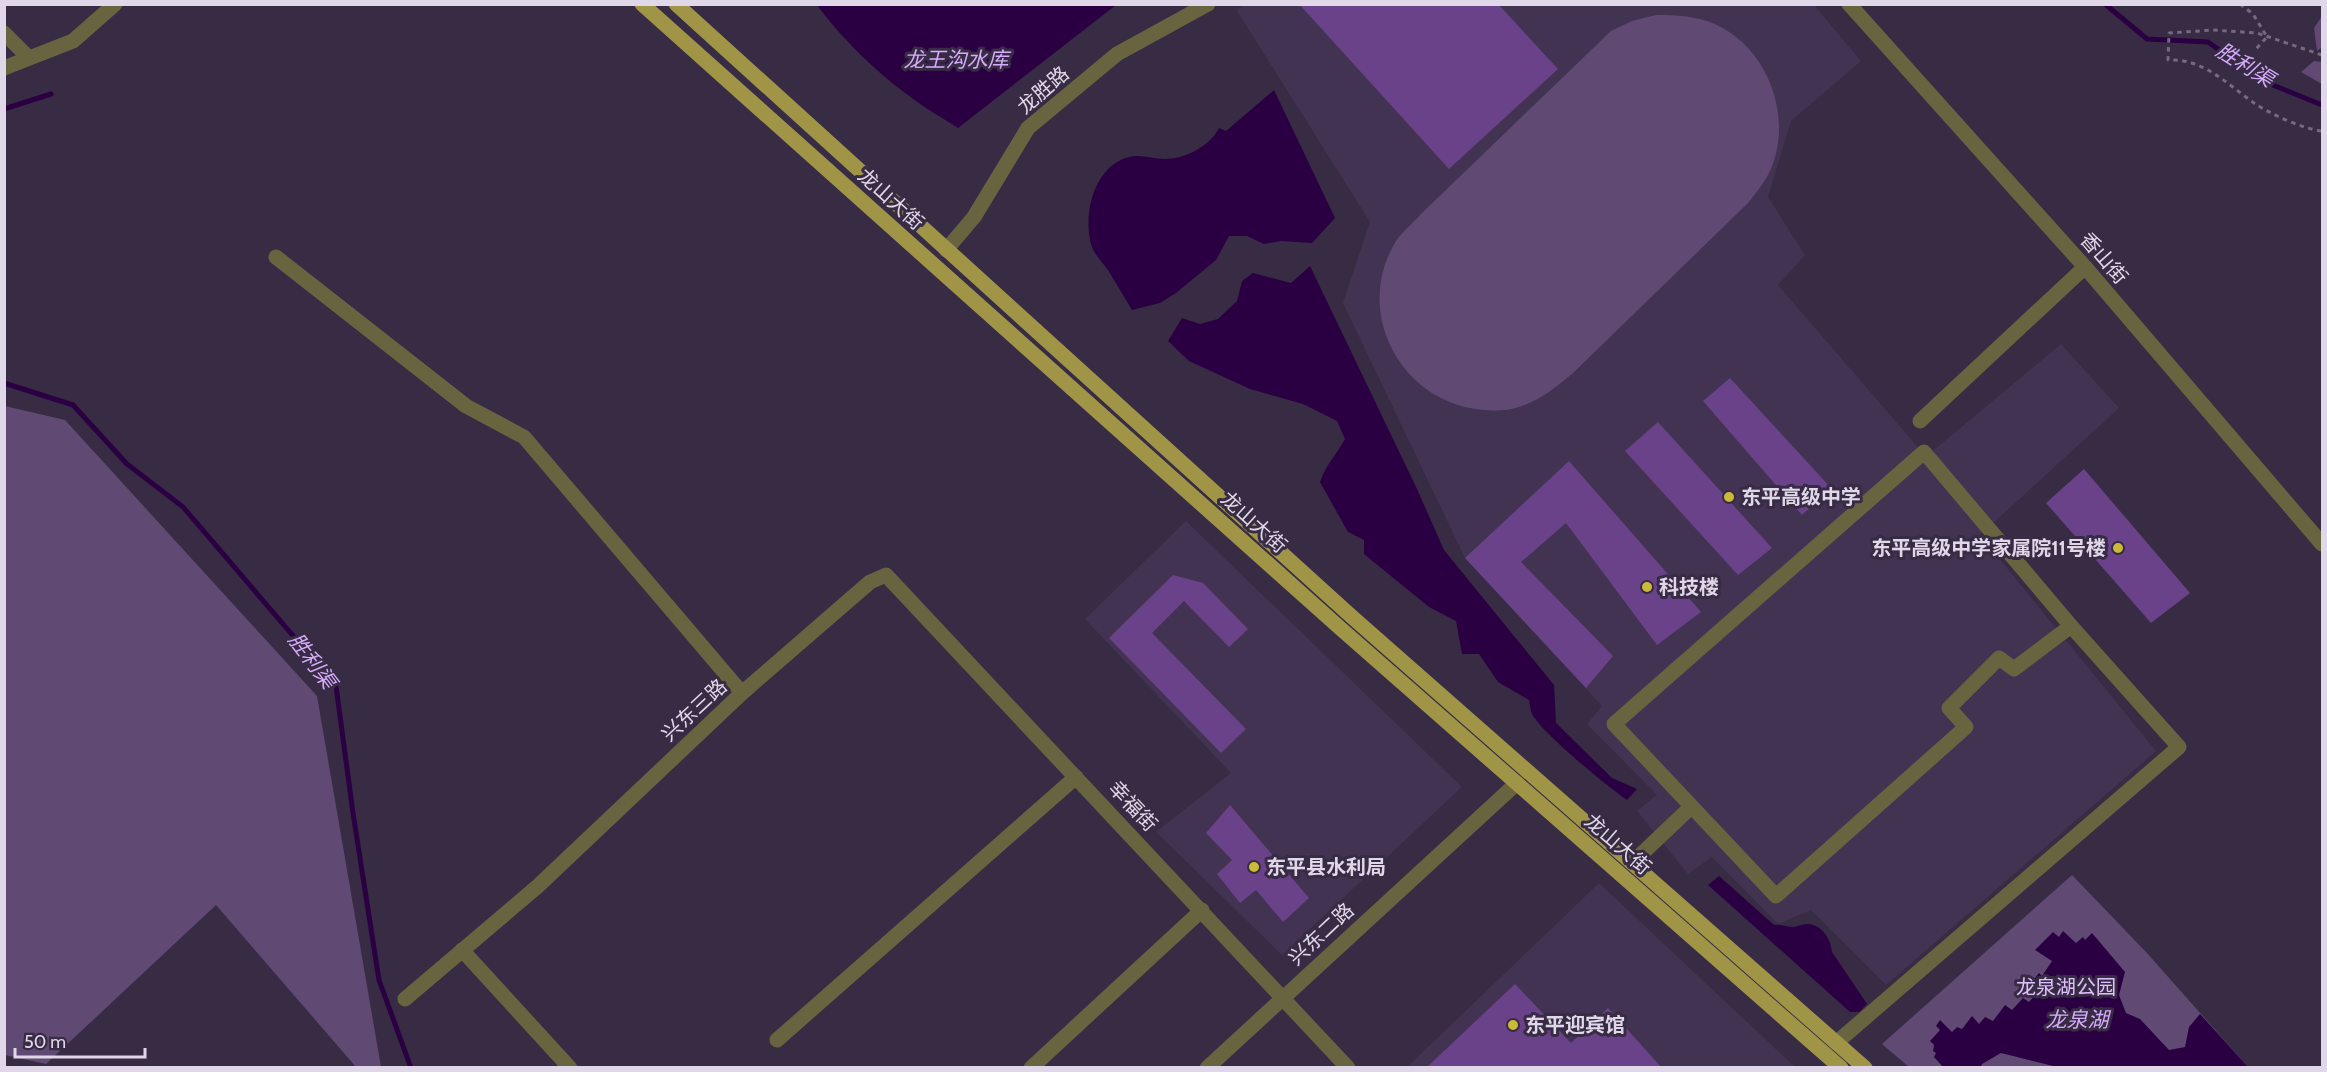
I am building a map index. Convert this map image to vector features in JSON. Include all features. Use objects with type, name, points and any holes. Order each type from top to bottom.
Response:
[{"type":"main road","name":"龙山大街","points":[[642,4],[1517,783],[1841,1068]]},
{"type":"main road","name":"龙山大街","points":[[683,7],[946,250],[1351,616],[1865,1068]]},
{"type":"street","points":[[4,68],[73,41],[115,4]]},
{"type":"street","name":"龙胜路","points":[[946,250],[974,217],[1028,128],[1117,54],[1208,4]]},
{"type":"street","name":"香山街","points":[[1849,4],[2085,267],[2322,544]]},
{"type":"street","points":[[4,33],[29,58]]},
{"type":"street","points":[[276,257],[466,406],[524,437],[742,693]]},
{"type":"street","points":[[1920,421],[2085,267]]},
{"type":"street","points":[[1836,1043],[2179,747],[2072,626],[1924,452],[1614,724],[1776,896],[1966,727],[1949,708],[1999,658],[2014,669],[2072,626]]},
{"type":"street","name":"兴东三路","points":[[405,999],[538,886],[742,693],[870,582],[886,575]]},
{"type":"street","name":"幸福街","points":[[886,575],[1348,1068]]},
{"type":"street","points":[[777,1040],[1076,777]]},
{"type":"street","name":"兴东二路","points":[[1207,1068],[1517,783]]},
{"type":"street","points":[[1632,863],[1691,807]]},
{"type":"street","points":[[1031,1068],[1202,910]]},
{"type":"street","points":[[462,950],[570,1068]]},
{"type":"path","points":[[2240,4],[2253,14],[2267,37]]},
{"type":"path","points":[[2322,56],[2257,33],[2213,30],[2169,33],[2168,60],[2181,59],[2205,67],[2256,104],[2299,125],[2322,131]]},
{"type":"path","points":[[2256,49],[2267,37]]},
{"type":"shaded area","name":"东平高级中学","points":[[1244,4],[1814,5],[1861,61],[1791,121],[1768,197],[1805,255],[1778,285],[1916,445],[1923,459],[2061,344],[2119,408],[1980,535],[2156,751],[1886,985],[1811,910],[1778,924],[1712,857],[1688,874],[1637,811],[1657,795],[1587,724],[1602,706],[1465,558],[1343,303],[1370,222],[1237,11]]},
{"type":"shaded area","points":[[1186,521],[1462,787],[1282,955],[1156,832],[1231,773],[1085,619]]},
{"type":"shaded area","points":[[1599,883],[1795,1067],[1406,1068]]},
{"type":"green space","points":[[1656,15],[1686,16],[1715,24],[1734,35],[1762,66],[1777,106],[1779,127],[1777,149],[1769,174],[1748,203],[1573,373],[1548,393],[1527,404],[1501,410],[1470,408],[1444,399],[1421,385],[1403,366],[1390,344],[1382,319],[1380,293],[1384,267],[1396,241],[1421,214],[1611,31],[1632,21]]},
{"type":"green space","points":[[2322,16],[2322,47],[2317,51],[2314,28]]},
{"type":"green space","points":[[2314,61],[2322,62],[2322,84],[2301,72]]},
{"type":"green space","points":[[5,406],[65,420],[317,696],[381,1067],[356,1067],[216,905],[46,1064],[5,1055]]},
{"type":"green space","name":"龙泉湖公园","points":[[2072,875],[2146,952],[2248,1067],[1909,1067],[1882,1044]]},
{"type":"water","name":"龙王沟水库","points":[[817,5],[1116,5],[958,128],[917,102],[886,78],[849,43]]},
{"type":"water","points":[[1274,90],[1335,218],[1312,243],[1281,241],[1264,244],[1247,236],[1229,236],[1216,260],[1176,293],[1160,303],[1132,310],[1092,247],[1088,222],[1093,194],[1099,182],[1117,162],[1129,157],[1160,159],[1189,154],[1210,140],[1219,128],[1226,131]]},
{"type":"water","points":[[1310,266],[1444,550],[1554,685],[1556,723],[1612,778],[1637,789],[1627,800],[1548,734],[1532,714],[1529,700],[1498,682],[1479,654],[1462,654],[1456,621],[1429,607],[1364,554],[1364,540],[1348,532],[1320,482],[1345,439],[1337,421],[1303,404],[1250,389],[1189,361],[1168,341],[1182,318],[1200,324],[1218,319],[1237,301],[1242,281],[1253,273],[1291,283]]},
{"type":"water","points":[[1719,876],[1774,925],[1794,927],[1808,924],[1822,930],[1828,938],[1832,952],[1867,1004],[1859,1012],[1850,1012],[1708,885]]},
{"type":"water","name":"龙泉湖","points":[[2063,931],[2076,943],[2083,937],[2085,940],[2092,933],[2125,972],[2119,995],[2126,1013],[2140,1019],[2169,1050],[2185,1047],[2189,1027],[2200,1014],[2248,1067],[2057,1067],[2001,1053],[1982,1064],[1981,1067],[1943,1067],[1934,1057],[1936,1053],[1933,1051],[1934,1045],[1930,1041],[1940,1030],[1936,1026],[1940,1020],[1952,1032],[1957,1027],[1962,1029],[1972,1016],[1979,1024],[1985,1017],[1993,1021],[2005,1005],[2012,1010],[2023,998],[2029,1002],[2039,990],[2031,983],[2039,973],[2042,976],[2052,961],[2035,950],[2053,932],[2059,937]]},
{"type":"building","points":[[1299,4],[1498,4],[1558,69],[1449,169]]},
{"type":"building","points":[[1730,378],[1831,488],[1802,515],[1703,401]]},
{"type":"building","points":[[1658,422],[1772,548],[1738,575],[1625,451]]},
{"type":"building","name":"科技楼","points":[[1569,461],[1701,612],[1657,645],[1566,523],[1521,562],[1613,656],[1586,688],[1465,558]]},
{"type":"building","name":"东平高级中学家属院11号楼","points":[[2084,469],[2190,593],[2151,623],[2046,503]]},
{"type":"building","points":[[1173,575],[1203,583],[1248,629],[1229,647],[1184,601],[1152,633],[1246,729],[1221,753],[1109,638]]},
{"type":"building","name":"东平县水利局","points":[[1230,805],[1309,898],[1283,922],[1256,890],[1240,903],[1217,874],[1232,860],[1206,833]]},
{"type":"building","name":"东平迎宾馆","points":[[1515,984],[1571,1043],[1608,1008],[1662,1068],[1426,1068]]},
{"type":"waterway","name":"胜利渠","points":[[2105,4],[2147,39],[2208,42],[2263,81],[2322,105]]},
{"type":"waterway","name":"胜利渠","points":[[4,109],[51,94]]},
{"type":"waterway","name":"胜利渠","points":[[4,383],[73,405],[127,464],[183,507],[336,686],[379,980],[411,1068]]},
{"type":"place","name":"东平高级中学","points":[[1729,497]]},
{"type":"place","name":"东平高级中学家属院11号楼","points":[[2118,548]]},
{"type":"place","name":"科技楼","points":[[1647,587]]},
{"type":"place","name":"东平县水利局","points":[[1254,867]]},
{"type":"place","name":"东平迎宾馆","points":[[1513,1025]]}]
